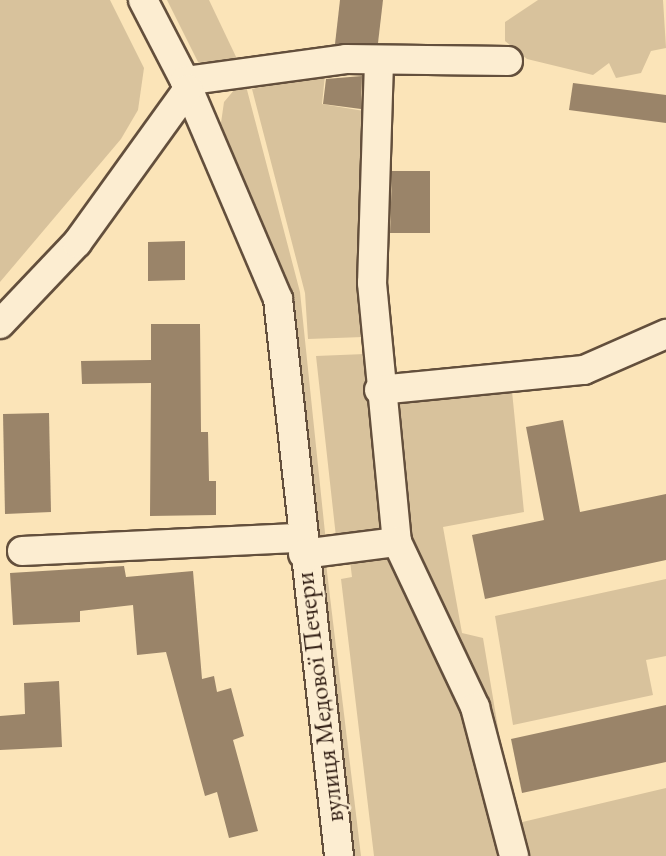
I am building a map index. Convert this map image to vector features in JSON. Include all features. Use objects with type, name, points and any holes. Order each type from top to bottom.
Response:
[{"type":"street","name":"вулиця Медової Печери","points":[[143,0],[186,85],[278,299],[302,546],[339,856]]},
{"type":"street","points":[[0,324],[77,243],[186,85],[346,59],[379,62],[508,61]]},
{"type":"street","points":[[379,62],[372,283],[379,390],[397,542],[475,707],[514,856]]},
{"type":"street","points":[[379,390],[584,370],[666,334]]},
{"type":"street","points":[[302,546],[397,542]]},
{"type":"street","name":"вулиця Медової Печери","points":[[22,551],[302,546]]},
{"type":"shaded area","points":[[0,0],[110,0],[144,68],[138,110],[121,139],[0,282]]},
{"type":"shaded area","points":[[167,0],[209,0],[238,61],[198,62]]},
{"type":"shaded area","points":[[538,0],[663,0],[666,48],[651,51],[641,73],[616,78],[609,63],[593,75],[527,59],[505,41],[505,22]]},
{"type":"shaded area","points":[[325,75],[322,104],[364,111],[363,337],[308,339],[305,293],[252,89]]},
{"type":"shaded area","points":[[246,86],[300,292],[327,552],[311,538],[289,299],[221,123],[224,102],[235,89]]},
{"type":"shaded area","points":[[365,354],[369,395],[511,381],[524,512],[443,527],[462,633],[483,638],[514,824],[666,788],[666,856],[374,856],[341,579],[352,577],[348,545],[337,546],[316,356]]},
{"type":"shaded area","points":[[325,555],[361,856],[343,856],[306,557]]},
{"type":"shaded area","points":[[666,579],[666,656],[646,660],[653,695],[513,725],[495,616]]},
{"type":"building","points":[[340,0],[383,0],[378,43],[335,44]]},
{"type":"building","points":[[362,76],[361,109],[323,104],[326,79]]},
{"type":"building","points":[[573,83],[666,95],[666,123],[569,110]]},
{"type":"building","points":[[392,171],[430,171],[430,233],[390,233]]},
{"type":"building","points":[[185,241],[185,280],[148,281],[148,242]]},
{"type":"building","points":[[151,324],[200,324],[201,432],[208,432],[209,481],[216,481],[216,515],[150,516],[151,383],[82,384],[81,361],[151,360]]},
{"type":"building","points":[[49,413],[51,512],[5,514],[3,414]]},
{"type":"building","points":[[563,420],[580,512],[666,494],[666,560],[485,599],[472,535],[544,520],[526,427]]},
{"type":"building","points":[[124,566],[126,577],[193,571],[202,679],[214,676],[217,692],[231,688],[244,736],[233,740],[258,831],[229,838],[217,792],[205,796],[166,652],[137,655],[133,605],[80,611],[80,622],[13,625],[10,573]]},
{"type":"building","points":[[59,681],[62,747],[0,750],[0,716],[25,714],[24,683]]},
{"type":"building","points":[[666,705],[666,762],[522,793],[511,739]]}]
